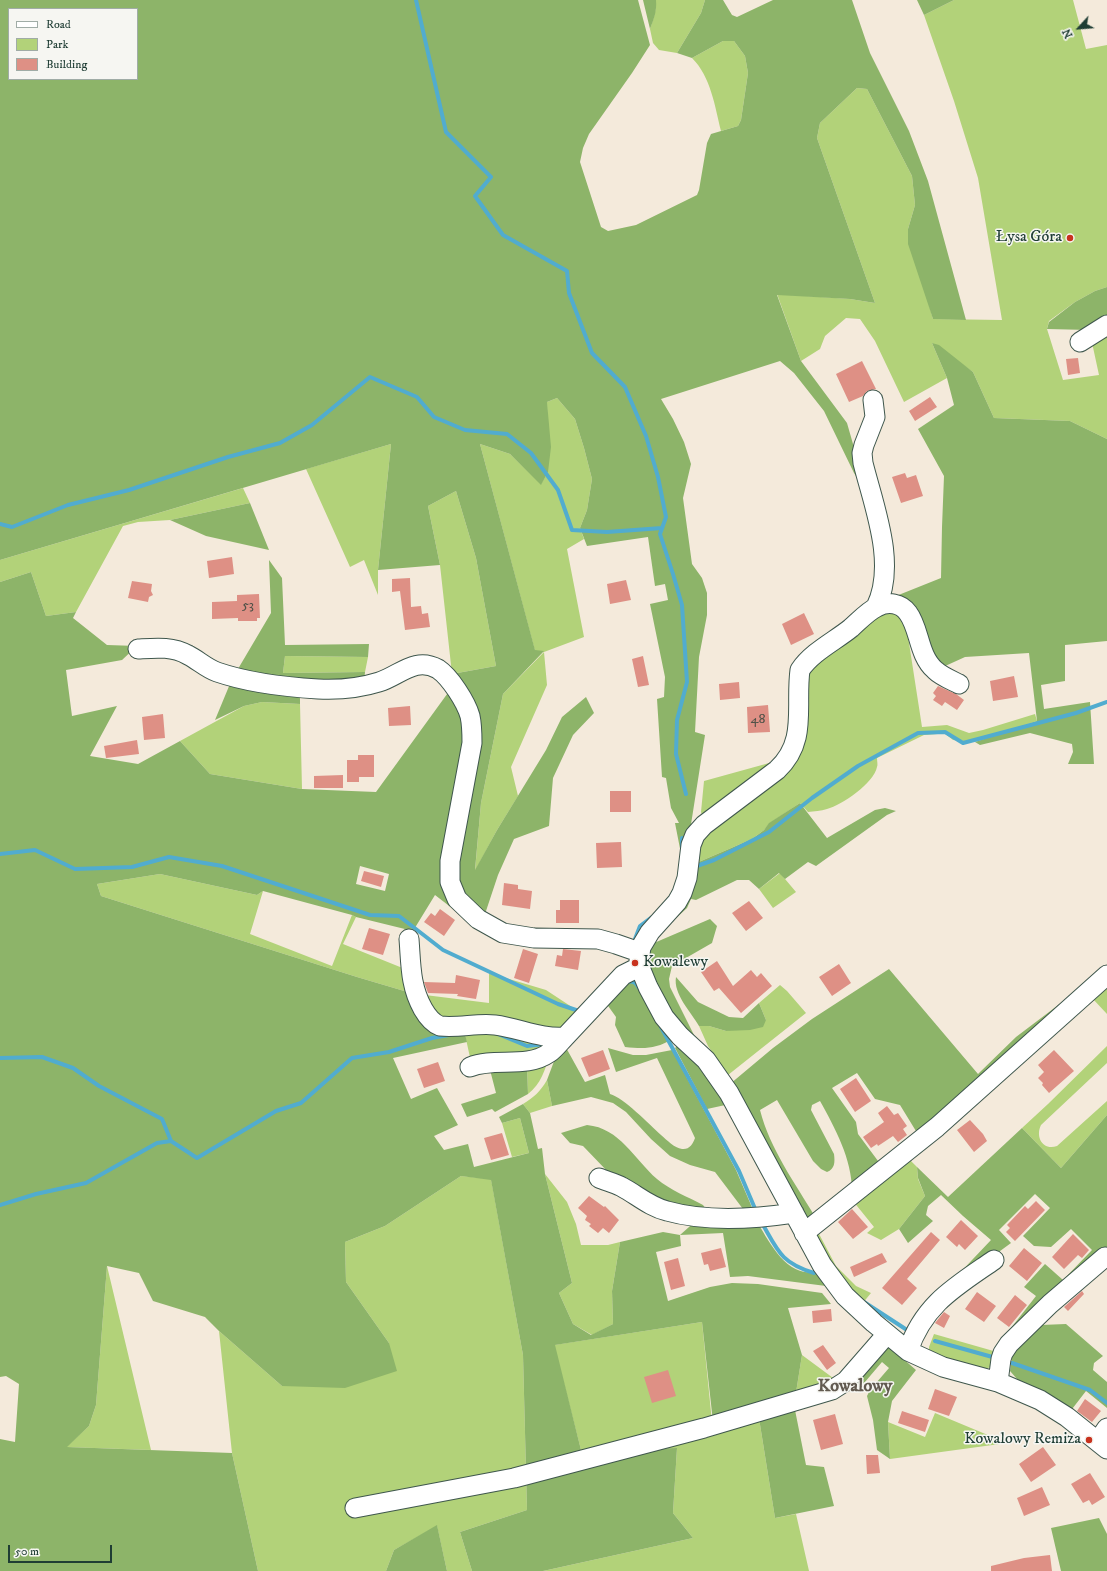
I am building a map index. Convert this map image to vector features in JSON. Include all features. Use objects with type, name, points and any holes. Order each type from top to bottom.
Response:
[{"type":"street","points":[[1080,342],[1107,325]]},
{"type":"street","points":[[470,1067],[475,1065],[527,1061],[549,1053],[623,975],[640,954],[650,932],[677,902],[687,878],[692,840],[697,832],[710,820],[777,770],[791,753],[797,739],[799,723],[800,670],[805,663],[840,637],[876,607],[879,601],[884,578],[885,556],[863,463],[862,453],[875,417],[874,400]]},
{"type":"street","points":[[876,607],[896,604],[908,613],[922,649],[930,663],[940,674],[959,684]]},
{"type":"street","points":[[138,649],[169,648],[178,650],[188,655],[207,668],[216,672],[272,685],[320,689],[347,688],[373,684],[389,678],[408,667],[416,665],[423,665],[438,669],[454,685],[470,716],[472,729],[472,744],[450,861],[450,882],[457,899],[478,919],[503,933],[534,938],[598,940],[616,944],[640,954]]},
{"type":"street","points":[[409,939],[412,980],[415,995],[425,1014],[437,1025],[497,1025],[531,1034],[557,1038],[565,1037]]},
{"type":"street","points":[[640,954],[648,986],[664,1017],[680,1036],[706,1060],[729,1094],[830,1278],[845,1296],[886,1334],[908,1351],[943,1367],[998,1382],[1040,1400],[1104,1439]]},
{"type":"street","points":[[804,1232],[937,1127],[1107,975]]},
{"type":"street","points":[[599,1178],[621,1186],[638,1198],[666,1211],[710,1218],[768,1216],[794,1213]]},
{"type":"street","points":[[998,1382],[1003,1353],[1009,1344],[1050,1304],[1105,1257]]},
{"type":"street","points":[[908,1351],[914,1335],[924,1317],[937,1302],[958,1284],[994,1260]]},
{"type":"street","points":[[354,1508],[514,1478],[704,1428],[832,1390],[846,1381],[886,1334]]},
{"type":"green space","points":[[0,0],[638,0],[650,45],[589,134],[583,148],[580,162],[601,227],[608,231],[636,225],[697,195],[707,143],[711,134],[738,126],[741,120],[748,73],[745,56],[734,41],[723,41],[692,58],[677,53],[701,13],[705,0],[723,0],[732,15],[737,17],[773,0],[852,0],[870,53],[909,131],[928,181],[966,320],[933,319],[908,244],[908,229],[915,205],[912,176],[867,89],[857,88],[820,123],[817,138],[875,303],[850,299],[777,295],[801,361],[847,423],[867,493],[854,473],[824,411],[794,373],[780,361],[661,399],[684,442],[691,464],[683,498],[692,564],[702,578],[707,593],[707,615],[699,657],[695,732],[705,735],[684,869],[675,823],[679,823],[671,808],[666,778],[662,777],[657,699],[664,697],[665,677],[650,604],[668,600],[665,584],[655,586],[648,537],[587,546],[580,528],[587,510],[592,479],[575,419],[557,398],[547,402],[551,447],[548,472],[541,485],[510,454],[480,444],[535,650],[544,651],[503,694],[481,803],[475,870],[497,830],[546,750],[562,717],[586,697],[594,713],[573,735],[553,778],[549,826],[514,839],[498,875],[484,917],[468,906],[454,876],[474,751],[452,674],[496,666],[476,558],[456,491],[428,506],[440,565],[378,570],[391,444],[0,560]]},
{"type":"green space","points":[[643,0],[656,0],[655,15],[650,29]]},
{"type":"green space","points":[[656,0],[705,0],[701,13],[677,53],[659,50],[653,43],[650,29],[654,17]]},
{"type":"green space","points":[[917,0],[954,0],[924,15]]},
{"type":"green space","points":[[954,0],[1073,0],[1086,49],[1107,45],[1107,287],[1095,291],[1075,302],[1049,321],[1047,329],[1063,380],[1099,375],[1091,338],[1107,329],[1107,439],[1070,421],[994,418],[973,372],[932,343],[947,378],[904,402],[875,341],[860,319],[846,318],[825,336],[820,349],[801,361],[777,294],[850,299],[875,303],[817,138],[820,123],[857,88],[867,89],[912,176],[915,205],[908,229],[933,319],[1002,320],[978,178],[954,101],[924,15]]},
{"type":"green space","points":[[723,41],[734,41],[745,56],[748,73],[741,120],[738,126],[721,131],[708,83],[704,74],[692,58]]},
{"type":"green space","points":[[1107,287],[1107,321],[1089,330],[1047,329],[1049,322],[1075,302],[1095,291]]},
{"type":"green space","points":[[932,343],[939,345],[973,372],[994,418],[1070,421],[1107,439],[1107,641],[1065,645],[1065,681],[1041,685],[1044,709],[1090,702],[1094,764],[1068,764],[1073,752],[1072,744],[1030,733],[980,745],[975,742],[1037,721],[1029,653],[965,657],[943,667],[891,598],[941,578],[944,476],[918,429],[954,405],[947,378]]},
{"type":"green space","points":[[557,398],[575,419],[592,479],[587,510],[580,528],[584,539],[567,549],[584,637],[544,652],[535,651],[480,444],[510,454],[541,484],[548,472],[547,402]]},
{"type":"green space","points":[[391,444],[378,570],[378,595],[364,560],[350,567],[306,469]]},
{"type":"green space","points":[[243,488],[250,503],[170,520],[138,522],[123,526],[76,612],[46,616],[31,572],[0,582],[0,560]]},
{"type":"green space","points":[[456,491],[476,558],[496,666],[452,674],[440,565],[428,506]]},
{"type":"green space","points":[[250,503],[269,550],[206,536],[170,520]]},
{"type":"green space","points":[[269,560],[282,578],[285,645],[369,644],[368,657],[285,656],[283,673],[365,672],[364,683],[235,674],[271,613]]},
{"type":"green space","points":[[31,572],[46,616],[76,612],[73,618],[107,645],[137,646],[122,660],[66,670],[72,716],[117,706],[90,756],[138,764],[180,741],[210,774],[302,789],[376,792],[450,690],[458,701],[468,737],[447,861],[466,919],[435,895],[413,931],[263,891],[257,895],[160,874],[97,884],[101,896],[411,993],[419,1009],[464,1030],[467,1042],[393,1058],[411,1099],[437,1088],[458,1125],[434,1136],[444,1150],[468,1144],[474,1167],[529,1153],[520,1118],[502,1123],[499,1117],[523,1104],[530,1113],[538,1149],[542,1148],[545,1174],[572,1283],[559,1293],[573,1324],[591,1335],[613,1324],[612,1291],[620,1242],[663,1232],[680,1235],[681,1246],[656,1252],[668,1301],[710,1287],[732,1283],[758,1284],[822,1293],[831,1304],[788,1308],[802,1355],[794,1405],[806,1465],[824,1467],[834,1506],[775,1518],[758,1412],[713,1422],[702,1322],[555,1345],[581,1450],[677,1448],[673,1513],[693,1538],[543,1571],[472,1571],[460,1532],[527,1510],[523,1355],[491,1180],[461,1176],[385,1226],[345,1242],[346,1282],[389,1343],[397,1371],[345,1388],[282,1386],[205,1317],[153,1301],[139,1273],[107,1266],[96,1405],[89,1426],[67,1447],[232,1453],[258,1571],[0,1571],[0,1439],[15,1442],[19,1384],[6,1376],[0,1377],[0,582]],"holes":[[[360,866],[389,874],[385,891],[356,884]]]},
{"type":"green space","points":[[898,610],[907,630],[922,727],[947,725],[969,733],[1035,714],[1037,721],[975,742],[953,740],[943,732],[924,735],[877,758],[875,773],[870,780],[841,803],[825,810],[808,812],[800,803],[770,823],[764,830],[752,839],[694,864],[694,845],[782,771],[804,672],[877,613]]},
{"type":"green space","points":[[544,652],[547,685],[511,767],[518,796],[497,830],[475,871],[481,803],[503,694]]},
{"type":"green space","points":[[285,656],[368,657],[365,672],[283,673]]},
{"type":"green space","points":[[232,679],[300,691],[300,704],[262,702],[244,706],[215,720]]},
{"type":"green space","points":[[262,702],[300,704],[302,789],[210,774],[180,741],[244,706]]},
{"type":"green space","points":[[780,760],[702,815],[704,781]]},
{"type":"green space","points":[[800,803],[827,838],[875,810],[885,808],[896,811],[887,815],[816,866],[808,862],[785,879],[779,873],[759,889],[749,880],[737,880],[696,900],[691,899],[687,908],[661,932],[694,864],[752,839],[764,830],[769,823]]},
{"type":"green space","points":[[780,873],[796,892],[773,908],[759,889]]},
{"type":"green space","points":[[160,874],[257,895],[263,891],[250,934],[332,966],[352,915],[356,917],[343,944],[405,969],[411,993],[101,896],[97,884]]},
{"type":"green space","points":[[710,919],[717,926],[712,943],[672,966],[669,979],[670,987],[698,1043],[682,1030],[652,980],[647,946]]},
{"type":"green space","points":[[889,969],[978,1074],[1016,1037],[1090,981],[919,1136],[900,1105],[875,1099],[857,1073],[832,1088],[856,1122],[858,1134],[881,1165],[852,1191],[849,1167],[842,1144],[820,1101],[812,1105],[811,1110],[834,1154],[834,1165],[830,1171],[827,1172],[821,1169],[813,1161],[777,1100],[760,1110],[764,1124],[777,1152],[816,1218],[808,1224],[730,1084],[773,1048],[812,1019]]},
{"type":"green space","points":[[489,973],[546,990],[581,1013],[562,1031],[443,1023],[417,994],[489,1003]]},
{"type":"green space","points":[[636,977],[673,1039],[661,1045],[650,1048],[625,1047],[615,1025],[616,1017],[606,1003],[608,998]]},
{"type":"green space","points":[[676,977],[698,1002],[729,1017],[743,1018],[759,1003],[766,1020],[763,1027],[750,1030],[726,1031],[709,1026],[699,1026],[683,1003],[677,990]]},
{"type":"green space","points":[[1107,981],[1107,1014],[1092,998]]},
{"type":"green space","points":[[780,985],[806,1013],[728,1075],[708,1046],[699,1026],[709,1026],[726,1031],[766,1020],[759,1003]]},
{"type":"green space","points":[[464,1030],[547,1039],[547,1050],[471,1062]]},
{"type":"green space","points":[[681,1043],[730,1104],[707,1109],[675,1048]]},
{"type":"green space","points":[[564,1044],[585,1082],[605,1075],[610,1094],[616,1096],[629,1106],[671,1144],[679,1148],[687,1149],[695,1138],[657,1058],[616,1072],[608,1048],[633,1055],[646,1055],[672,1050],[736,1170],[754,1212],[743,1209],[715,1172],[690,1165],[670,1156],[651,1139],[626,1112],[613,1103],[591,1097],[552,1106],[547,1080],[556,1056]]},
{"type":"green space","points":[[1107,1046],[1107,1063],[1041,1125],[1039,1130],[1040,1138],[1044,1145],[1048,1147],[1057,1146],[1107,1101],[1107,1115],[1061,1168],[1022,1128]]},
{"type":"green space","points":[[550,1054],[539,1081],[528,1094],[527,1065]]},
{"type":"green space","points":[[527,1065],[528,1094],[495,1112],[492,1109],[467,1117],[461,1104],[496,1093],[489,1066]]},
{"type":"green space","points":[[547,1080],[552,1106],[530,1113],[523,1104],[542,1088]]},
{"type":"green space","points":[[1107,1115],[1107,1251],[1015,1331],[1011,1328],[1036,1296],[1024,1287],[1045,1264],[1063,1280],[1092,1250],[1071,1229],[1051,1247],[1034,1246],[1023,1236],[1050,1208],[1035,1194],[999,1230],[1011,1243],[936,1298],[991,1240],[941,1195],[928,1206],[926,1215],[933,1221],[908,1243],[899,1229],[925,1196],[918,1178],[917,1167],[948,1197],[1022,1128],[1061,1168]]},
{"type":"green space","points":[[520,1118],[529,1153],[512,1157],[502,1123]]},
{"type":"green space","points":[[587,1125],[599,1127],[618,1138],[657,1179],[673,1190],[703,1205],[708,1212],[662,1203],[609,1173],[583,1146],[570,1143],[561,1133]]},
{"type":"green space","points":[[911,1161],[917,1167],[918,1179],[925,1196],[899,1229],[881,1240],[867,1233],[874,1227],[853,1201],[902,1162]]},
{"type":"green space","points":[[545,1174],[567,1202],[576,1224],[581,1245],[608,1245],[620,1242],[612,1291],[613,1324],[592,1335],[573,1324],[559,1293],[572,1283]]},
{"type":"green space","points":[[461,1176],[491,1179],[523,1355],[527,1510],[460,1532],[472,1571],[447,1571],[437,1526],[394,1550],[386,1571],[258,1571],[232,1453],[219,1331],[282,1386],[389,1343],[346,1282],[345,1242],[385,1226]]},
{"type":"green space","points":[[698,1219],[756,1220],[780,1257],[797,1270],[807,1272],[818,1271],[826,1286],[748,1276],[730,1277],[723,1233],[680,1235]]},
{"type":"green space","points":[[818,1232],[836,1266],[856,1286],[871,1293],[862,1304],[815,1241]]},
{"type":"green space","points":[[107,1266],[151,1450],[66,1447],[89,1426],[96,1405]]},
{"type":"green space","points":[[702,1322],[712,1422],[758,1412],[775,1518],[796,1514],[809,1571],[543,1571],[693,1538],[673,1513],[677,1448],[581,1450],[554,1345]]},
{"type":"green space","points":[[1066,1324],[1103,1356],[1094,1363],[1093,1370],[1107,1382],[1107,1408],[1086,1391],[1069,1413],[1016,1383],[1017,1379],[1010,1371],[1012,1350],[1041,1325]]},
{"type":"green space","points":[[934,1334],[997,1352],[994,1366],[985,1369],[929,1356],[929,1347]]},
{"type":"green space","points":[[886,1344],[916,1370],[892,1401],[888,1422],[890,1459],[877,1450],[873,1420],[867,1396],[870,1390],[889,1368],[882,1362],[859,1389],[852,1383]]},
{"type":"green space","points":[[802,1355],[848,1389],[794,1405]]},
{"type":"green space","points":[[935,1413],[1007,1443],[890,1459],[888,1422],[925,1437]]},
{"type":"green space","points":[[1099,1518],[1107,1534],[1107,1571],[1061,1571],[1051,1528]]},
{"type":"green space","points":[[437,1525],[447,1571],[386,1571],[394,1550]]},
{"type":"building","points":[[1078,358],[1080,373],[1068,375],[1066,359]]},
{"type":"building","points":[[862,361],[876,389],[867,391],[863,396],[849,402],[836,374]]},
{"type":"building","points":[[930,397],[937,407],[915,421],[909,411]]},
{"type":"building","points":[[905,473],[907,478],[916,475],[923,496],[901,503],[892,477]]},
{"type":"building","points":[[232,557],[234,574],[209,578],[207,561]]},
{"type":"building","points":[[410,578],[411,607],[421,606],[422,614],[428,613],[430,627],[405,630],[400,591],[392,592],[392,579]]},
{"type":"building","points":[[626,580],[631,600],[610,604],[607,584]]},
{"type":"building","points":[[132,581],[152,584],[151,591],[153,595],[149,597],[148,602],[128,598]]},
{"type":"building","points":[[259,594],[260,618],[257,618],[257,621],[238,621],[238,618],[212,619],[212,602],[237,601],[237,595]]},
{"type":"building","points":[[804,613],[814,634],[791,645],[782,624]]},
{"type":"building","points":[[643,656],[649,685],[638,687],[632,659]]},
{"type":"building","points":[[1014,676],[1018,697],[993,701],[990,681]]},
{"type":"building","points":[[739,682],[740,698],[720,700],[719,684]]},
{"type":"building","points":[[938,686],[956,694],[964,700],[957,710],[945,702],[942,706],[933,700],[936,696],[933,693]]},
{"type":"building","points":[[768,705],[770,732],[748,733],[747,707]]},
{"type":"building","points":[[410,706],[411,725],[389,726],[388,708]]},
{"type":"building","points":[[163,714],[165,738],[144,740],[142,717]]},
{"type":"building","points":[[137,740],[139,754],[106,758],[104,746]]},
{"type":"building","points":[[358,755],[374,755],[374,777],[359,777],[359,782],[347,782],[347,760],[358,760]]},
{"type":"building","points":[[343,775],[343,788],[314,788],[314,776]]},
{"type":"building","points":[[610,791],[631,791],[631,812],[610,812]]},
{"type":"building","points":[[621,842],[622,867],[597,868],[596,843]]},
{"type":"building","points":[[364,871],[384,876],[381,887],[361,881]]},
{"type":"building","points":[[504,883],[518,885],[518,889],[532,891],[530,909],[502,905]]},
{"type":"building","points":[[560,900],[579,900],[579,923],[556,923],[556,910],[560,910]]},
{"type":"building","points":[[749,901],[763,918],[746,931],[732,913]]},
{"type":"building","points":[[440,909],[455,920],[444,936],[424,922],[431,913],[435,916]]},
{"type":"building","points":[[369,928],[390,934],[383,955],[362,949]]},
{"type":"building","points":[[523,949],[538,954],[529,983],[514,978]]},
{"type":"building","points":[[563,949],[581,951],[578,970],[555,966],[557,955],[562,956]]},
{"type":"building","points":[[717,961],[733,986],[751,970],[757,977],[761,973],[772,986],[741,1013],[719,988],[714,991],[701,972]]},
{"type":"building","points":[[839,964],[851,983],[832,996],[819,977]]},
{"type":"building","points":[[456,975],[480,980],[476,999],[457,996],[458,994],[428,993],[424,982],[455,983]]},
{"type":"building","points":[[603,1050],[610,1069],[589,1077],[581,1058]]},
{"type":"building","points":[[1054,1050],[1074,1071],[1049,1093],[1038,1078],[1044,1072],[1038,1065]]},
{"type":"building","points":[[438,1062],[445,1081],[424,1088],[417,1069]]},
{"type":"building","points":[[856,1078],[871,1101],[855,1112],[840,1089]]},
{"type":"building","points":[[887,1106],[894,1115],[898,1113],[907,1126],[903,1129],[907,1135],[898,1142],[893,1136],[878,1146],[877,1144],[871,1148],[863,1137],[884,1122],[878,1113]]},
{"type":"building","points":[[970,1120],[983,1134],[987,1141],[974,1152],[957,1130]]},
{"type":"building","points":[[502,1133],[509,1155],[491,1160],[484,1138]]},
{"type":"building","points":[[589,1196],[604,1207],[605,1206],[619,1220],[609,1233],[603,1228],[598,1233],[589,1226],[591,1224],[585,1220],[587,1216],[578,1208]]},
{"type":"building","points":[[1036,1201],[1045,1210],[1015,1241],[1006,1232],[1010,1228],[1007,1225],[1025,1206],[1028,1209]]},
{"type":"building","points":[[852,1209],[868,1227],[853,1239],[838,1222]]},
{"type":"building","points":[[961,1220],[978,1236],[965,1250],[959,1244],[957,1247],[946,1237]]},
{"type":"building","points":[[931,1232],[940,1240],[907,1279],[917,1288],[902,1305],[882,1288]]},
{"type":"building","points":[[1073,1234],[1089,1250],[1082,1258],[1078,1255],[1064,1269],[1052,1257]]},
{"type":"building","points":[[721,1248],[726,1267],[710,1271],[708,1264],[704,1265],[701,1253]]},
{"type":"building","points":[[1024,1248],[1042,1263],[1027,1281],[1009,1266]]},
{"type":"building","points":[[882,1253],[887,1262],[854,1277],[850,1267]]},
{"type":"building","points":[[678,1258],[685,1286],[671,1290],[664,1262]]},
{"type":"building","points":[[1082,1291],[1084,1294],[1068,1311],[1064,1307]]},
{"type":"building","points":[[977,1292],[996,1306],[984,1322],[965,1309]]},
{"type":"building","points":[[1015,1295],[1027,1305],[1009,1327],[997,1318]]},
{"type":"building","points":[[831,1309],[832,1321],[813,1323],[812,1311]]},
{"type":"building","points":[[944,1312],[950,1316],[944,1328],[935,1323]]},
{"type":"building","points":[[823,1345],[836,1363],[827,1370],[813,1351]]},
{"type":"building","points":[[668,1370],[676,1396],[652,1403],[644,1377]]},
{"type":"building","points":[[935,1389],[957,1397],[949,1416],[928,1409]]},
{"type":"building","points":[[1085,1399],[1101,1411],[1092,1422],[1077,1411]]},
{"type":"building","points":[[902,1411],[929,1420],[925,1432],[898,1423]]},
{"type":"building","points":[[835,1414],[843,1444],[821,1450],[813,1420]]},
{"type":"building","points":[[1043,1447],[1056,1465],[1031,1482],[1019,1464]]},
{"type":"building","points":[[866,1455],[878,1455],[880,1473],[867,1474]]},
{"type":"building","points":[[1090,1473],[1105,1497],[1092,1505],[1089,1500],[1083,1503],[1071,1484]]},
{"type":"building","points":[[1042,1487],[1050,1505],[1024,1516],[1017,1498]]},
{"type":"building","points":[[1050,1555],[1052,1571],[991,1571],[991,1566],[1024,1558]]},
{"type":"waterway","points":[[416,0],[446,132],[491,177],[475,196],[503,235],[567,271],[569,293],[592,353],[625,387],[646,436],[658,477],[666,517],[660,534],[682,605],[687,682],[677,720],[676,754],[686,794]]},
{"type":"waterway","points":[[0,524],[12,527],[68,505],[129,490],[228,457],[280,443],[312,425],[370,377],[417,397],[434,417],[465,430],[507,434],[531,453],[558,490],[572,530],[607,532],[662,528]]},
{"type":"waterway","points":[[694,867],[714,860],[769,832],[812,798],[858,766],[918,733],[945,732],[963,743],[1076,713],[1107,702]]},
{"type":"waterway","points":[[682,838],[682,848]]},
{"type":"waterway","points":[[0,854],[35,850],[75,869],[132,867],[169,857],[222,866],[370,915],[399,916],[443,950],[558,1004],[582,1012]]},
{"type":"waterway","points":[[635,939],[640,926],[652,917]]},
{"type":"waterway","points":[[627,982],[634,982],[639,988]]},
{"type":"waterway","points":[[661,1027],[739,1171],[756,1211]]},
{"type":"waterway","points":[[498,1034],[527,1046],[545,1044]]},
{"type":"waterway","points":[[0,1205],[36,1194],[86,1183],[157,1143],[171,1141],[197,1158],[276,1111],[301,1103],[352,1058],[389,1052],[432,1038],[449,1035]]},
{"type":"waterway","points":[[0,1058],[42,1057],[73,1068],[99,1086],[162,1119],[171,1141]]},
{"type":"waterway","points":[[762,1223],[772,1241],[787,1260],[794,1265],[814,1273]]},
{"type":"waterway","points":[[864,1302],[907,1330]]},
{"type":"waterway","points":[[935,1341],[996,1358]]},
{"type":"waterway","points":[[1012,1363],[1090,1390],[1107,1403]]},
{"type":"place","name":"Łysa Góra","points":[[1070,238]]},
{"type":"place","name":"Kowalewy","points":[[635,963]]},
{"type":"place","name":"Kowalowy Remiza","points":[[1089,1440]]},
{"type":"district","name":"Kowalowy","points":[[855,1387]]}]
